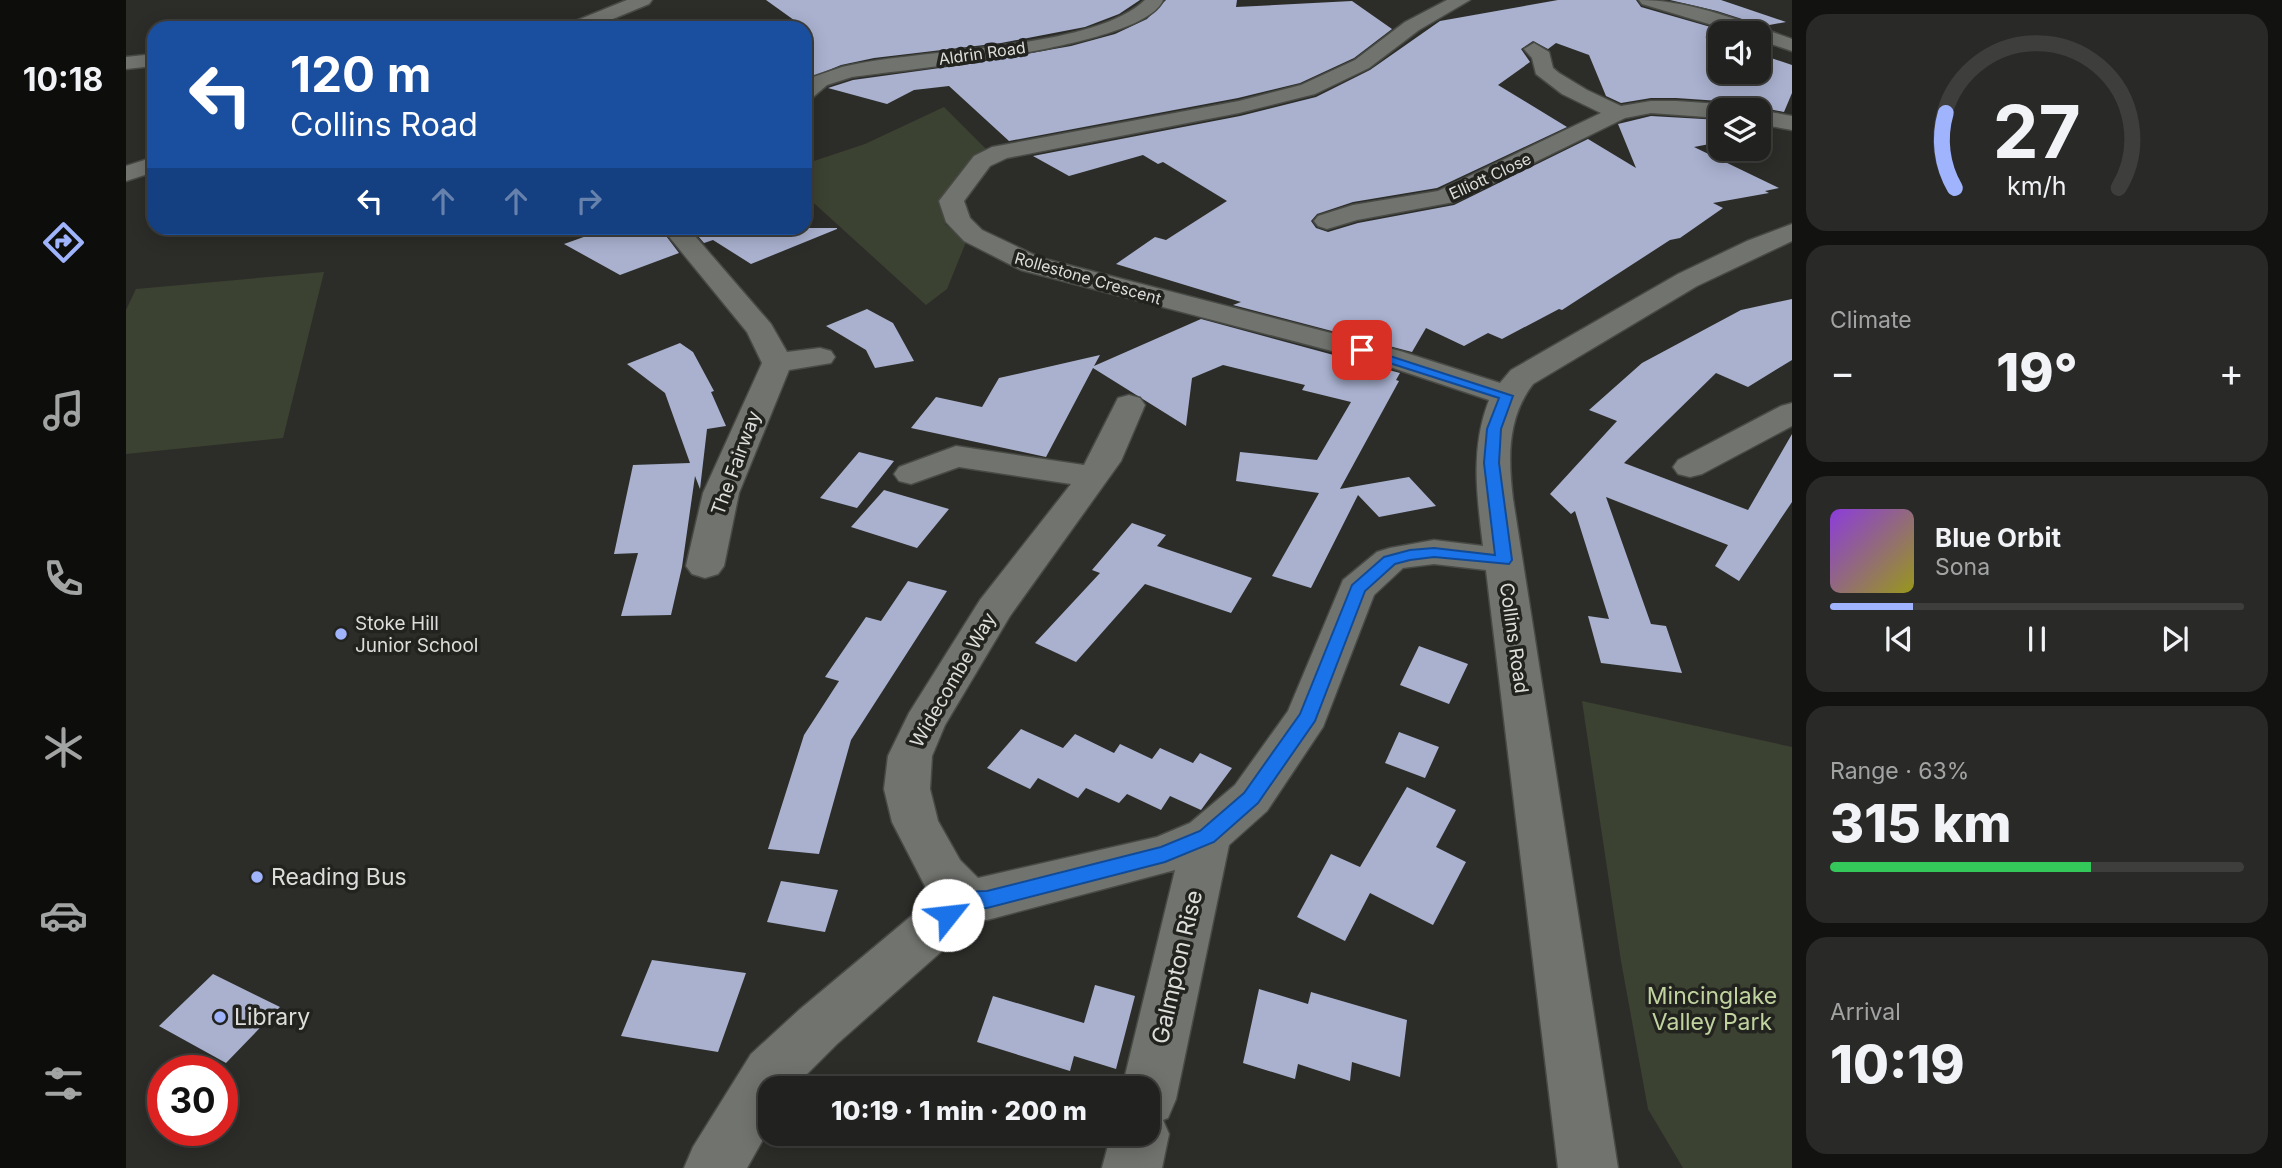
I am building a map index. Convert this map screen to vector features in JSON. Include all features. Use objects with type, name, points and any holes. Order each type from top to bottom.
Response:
[{"type":"street","points":[[614,0],[641,1]]},
{"type":"street","name":"Aldrin Road","points":[[812,88],[820,81],[849,71],[1053,43],[1117,25],[1152,5],[1154,0]]},
{"type":"street","name":"Rollestone Crescent","points":[[1461,0],[1412,26],[1362,64],[1308,90],[1239,107],[1000,152],[982,161],[951,201],[957,220],[963,227],[995,248],[1031,264],[1389,357],[1507,396]]},
{"type":"street","points":[[1648,0],[1718,21]]},
{"type":"street","points":[[592,21],[641,1]]},
{"type":"street","points":[[1771,38],[1792,45]]},
{"type":"street","points":[[1534,49],[1542,56],[1543,70],[1555,81],[1578,96],[1619,113]]},
{"type":"street","points":[[126,64],[147,61]]},
{"type":"street","points":[[126,77],[147,76]]},
{"type":"street","name":"Elliott Close","points":[[1323,210],[1353,213],[1445,197],[1619,113],[1651,107],[1708,110]]},
{"type":"street","points":[[1771,119],[1792,123]]},
{"type":"street","points":[[126,174],[147,166]]},
{"type":"street","name":"Collins Road","points":[[1588,1168],[1504,560],[1492,463],[1494,429],[1507,396],[1522,377],[1653,298],[1726,258],[1792,232]]},
{"type":"street","points":[[682,235],[761,330],[777,363],[820,357]]},
{"type":"street","name":"The Fairway","points":[[705,566],[721,493],[777,363]]},
{"type":"street","name":"Widecombe Way","points":[[967,899],[943,874],[915,822],[907,789],[910,756],[924,724],[994,609],[1104,461],[1129,405]]},
{"type":"street","points":[[1690,467],[1792,412]]},
{"type":"street","points":[[911,474],[966,441],[1094,477]]},
{"type":"street","points":[[714,1168],[771,1072],[818,1027],[967,899],[987,899],[1165,854],[1207,836],[1251,798],[1308,716],[1357,589],[1390,560],[1434,552],[1504,560]]},
{"type":"street","name":"Galmpton Rise","points":[[1153,1076],[1207,836]]},
{"type":"street","points":[[1132,1168],[1137,1146]]},
{"type":"green space","points":[[944,107],[989,152],[968,162],[966,170],[944,200],[945,224],[966,242],[947,289],[926,305],[812,201],[812,162],[865,144]]},
{"type":"green space","points":[[324,272],[283,438],[126,454],[126,310],[136,289]]},
{"type":"green space","name":"Mincinglake Valley Park","points":[[1582,701],[1792,747],[1792,1168],[1683,1168],[1648,1109],[1621,961]]},
{"type":"building","points":[[766,0],[1140,0],[1119,14],[1085,27],[1001,43],[874,58],[841,65],[812,77],[812,21],[795,21]]},
{"type":"building","points":[[1166,0],[1237,0],[1236,7],[1352,1],[1392,29],[1354,58],[1300,83],[1238,98],[1009,141],[949,86],[914,90],[887,104],[828,88],[853,80],[1071,46],[1115,34],[1147,19]]},
{"type":"building","points":[[1558,0],[1636,0],[1641,7],[1708,26],[1708,36],[1705,37],[1708,38],[1708,84],[1771,84],[1771,58],[1792,65],[1792,93],[1784,112],[1771,109],[1771,98],[1708,98],[1708,100],[1651,98],[1621,103],[1606,96],[1589,55],[1556,43],[1548,49],[1533,41],[1521,49],[1530,62],[1498,85],[1567,127],[1437,188],[1353,202],[1317,214],[1311,221],[1316,228],[1328,232],[1358,223],[1454,205],[1588,139],[1636,168],[1618,124],[1651,116],[1708,119],[1708,144],[1694,147],[1708,154],[1708,161],[1723,161],[1779,188],[1765,191],[1769,193],[1713,203],[1723,208],[1680,238],[1670,240],[1562,310],[1559,309],[1502,339],[1488,333],[1464,346],[1426,328],[1412,352],[1233,305],[1241,302],[1116,264],[1155,237],[1166,240],[1227,201],[1163,162],[1158,164],[1143,155],[1069,176],[1033,156],[1240,116],[1316,97],[1370,70],[1440,21]]},
{"type":"building","points":[[1670,0],[1721,0],[1786,22],[1771,25],[1771,21],[1748,21]]},
{"type":"building","points":[[812,228],[837,228],[751,264],[713,240],[704,243],[697,235],[812,235]]},
{"type":"building","points":[[589,235],[665,235],[679,253],[620,275],[564,244]]},
{"type":"building","points":[[1792,299],[1792,360],[1748,387],[1716,373],[1624,463],[1748,510],[1792,434],[1792,502],[1739,581],[1715,566],[1728,545],[1606,497],[1651,624],[1666,626],[1682,673],[1601,663],[1588,616],[1609,619],[1575,511],[1571,514],[1550,494],[1617,421],[1589,410],[1642,363],[1741,310]]},
{"type":"building","points":[[867,309],[893,323],[914,361],[875,368],[866,350],[826,326]]},
{"type":"building","points":[[1201,319],[1400,373],[1396,380],[1399,381],[1340,489],[1409,477],[1436,506],[1379,517],[1358,495],[1311,588],[1272,576],[1319,493],[1236,481],[1240,452],[1317,460],[1351,402],[1302,390],[1305,385],[1223,365],[1192,378],[1186,426],[1093,368],[1046,457],[911,428],[936,397],[982,407],[999,378],[1100,355],[1094,366]]},
{"type":"building","points":[[680,343],[693,352],[714,391],[711,392],[726,426],[707,429],[700,489],[695,476],[682,567],[671,615],[621,616],[638,553],[614,554],[633,465],[690,463],[665,393],[627,364]]},
{"type":"building","points":[[859,452],[894,461],[857,508],[820,498]]},
{"type":"building","points":[[884,490],[949,509],[917,548],[851,527]]},
{"type":"building","points":[[1132,523],[1166,535],[1157,546],[1252,578],[1231,613],[1145,584],[1076,662],[1035,643],[1100,573],[1092,570]]},
{"type":"building","points":[[908,581],[947,591],[851,740],[819,854],[768,849],[804,735],[839,681],[825,677],[866,617],[881,621]]},
{"type":"building","points":[[1419,646],[1468,664],[1449,704],[1400,685]]},
{"type":"building","points":[[1021,729],[1063,748],[1075,734],[1114,753],[1120,744],[1152,759],[1160,748],[1193,763],[1200,753],[1232,768],[1201,810],[1170,796],[1161,810],[1127,794],[1119,803],[1086,788],[1078,798],[1038,778],[1030,789],[987,768]]},
{"type":"building","points":[[1399,732],[1439,747],[1425,778],[1385,763]]},
{"type":"building","points":[[1407,787],[1456,810],[1436,847],[1466,862],[1433,925],[1370,893],[1345,941],[1297,917],[1331,854],[1360,867]]},
{"type":"building","points":[[781,881],[838,890],[825,932],[767,922]]},
{"type":"building","points":[[652,960],[746,973],[718,1052],[621,1036]]},
{"type":"building","name":"Library","points":[[213,974],[280,1007],[234,1055],[212,1055],[159,1026]]},
{"type":"building","points":[[1095,985],[1135,996],[1116,1069],[1074,1056],[1070,1071],[977,1042],[993,996],[1084,1023]]},
{"type":"building","points":[[1259,989],[1308,1004],[1311,992],[1407,1020],[1400,1077],[1352,1062],[1350,1081],[1298,1064],[1295,1079],[1243,1063]]},
{"type":"place","name":"Stoke Hill Junior School","points":[[341,634]]},
{"type":"place","name":"Reading Bus","points":[[257,877]]},
{"type":"place","name":"Library","points":[[220,1017]]},
{"type":"route","points":[[948,915],[967,899],[987,899],[1165,854],[1207,836],[1251,798],[1308,716],[1357,589],[1390,560],[1410,555],[1434,552],[1504,560],[1492,463],[1494,429],[1507,396],[1362,350]]}]
